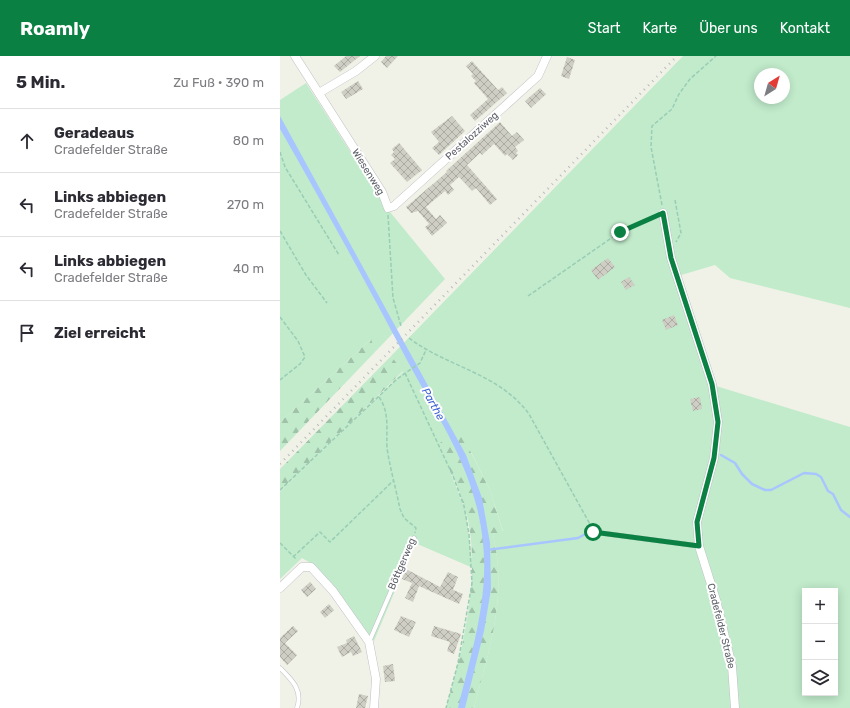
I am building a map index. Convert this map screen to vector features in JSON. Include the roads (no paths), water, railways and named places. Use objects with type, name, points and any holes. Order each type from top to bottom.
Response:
[{"type":"street","name":"Wiesenweg","points":[[295,56],[382,192],[388,208]]},
{"type":"street","points":[[319,94],[356,72],[375,56]]},
{"type":"street","name":"Pestalozziweg","points":[[388,208],[394,206],[538,76],[547,56]]},
{"type":"street","name":"Cradefelder Straße","points":[[663,213],[671,258],[712,384],[718,422],[714,458],[697,522],[699,546],[716,600],[732,666],[735,708]]},
{"type":"street","points":[[280,588],[307,567],[333,591],[369,642],[376,679],[374,708]]},
{"type":"lane","points":[[593,532],[699,546]]},
{"type":"lane","name":"Böttgerweg","points":[[369,642],[414,538]]},
{"type":"lane","points":[[280,668],[296,686],[299,699],[298,708]]},
{"type":"water","name":"Parthe","points":[[280,116],[466,455],[482,498],[490,543],[491,589],[484,631],[465,708],[458,708],[478,626],[484,564],[483,543],[479,517],[473,493],[465,471],[444,427],[280,129]]},
{"type":"waterway","points":[[721,455],[735,463],[742,474],[752,484],[765,490],[771,490],[804,473],[816,474],[821,477],[828,491],[833,494],[841,510],[850,517]]},
{"type":"waterway","points":[[487,550],[578,538],[589,532]]},
{"type":"railway","points":[[280,464],[677,56]]}]
